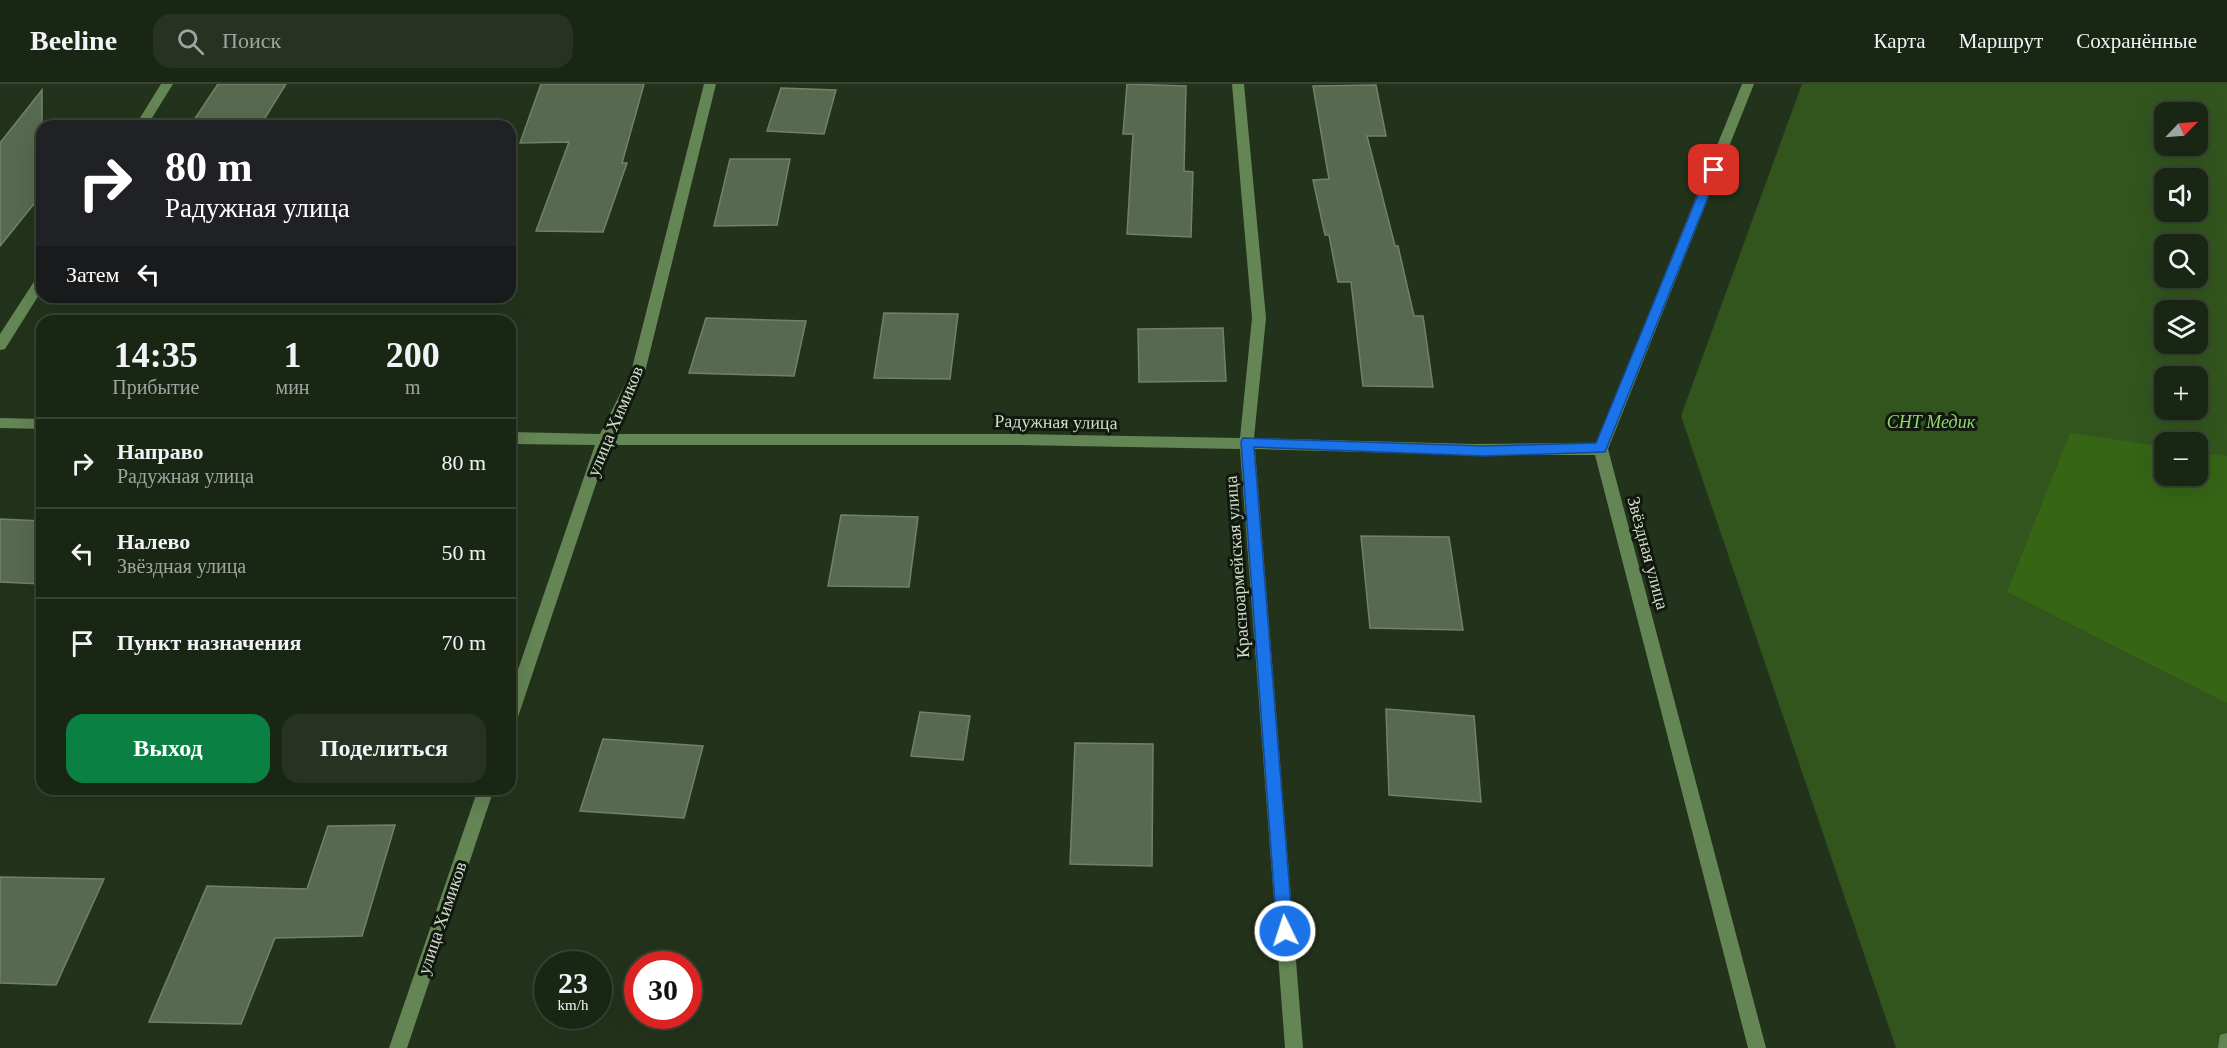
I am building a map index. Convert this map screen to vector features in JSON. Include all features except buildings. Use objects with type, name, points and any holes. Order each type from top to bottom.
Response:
[{"type":"street","points":[[145,120],[168,84]]},
{"type":"street","name":"улица Химиков","points":[[516,699],[604,440],[638,372],[710,84]]},
{"type":"street","name":"Красноармейская улица","points":[[1238,84],[1259,318],[1247,442],[1294,1048]]},
{"type":"street","points":[[1600,448],[1748,84]]},
{"type":"street","points":[[0,345],[36,289]]},
{"type":"street","points":[[0,423],[36,424]]},
{"type":"street","name":"Радужная улица","points":[[516,438],[1247,442],[1484,451],[1600,448]]},
{"type":"street","name":"Звёздная улица","points":[[1600,448],[1757,1048]]},
{"type":"street","name":"улица Химиков","points":[[398,1048],[484,795]]},
{"type":"street","points":[[2227,1042],[2227,1048]]},
{"type":"green space","name":"СНТ Медик","points":[[1802,84],[2227,84],[2227,1048],[1896,1048],[1681,416]]},
{"type":"green space","points":[[2070,433],[2154,446],[2154,486],[2208,486],[2208,453],[2227,456],[2227,703],[2007,592]]},
{"type":"route","points":[[1285,931],[1247,442],[1484,451],[1600,448],[1714,170]]}]
